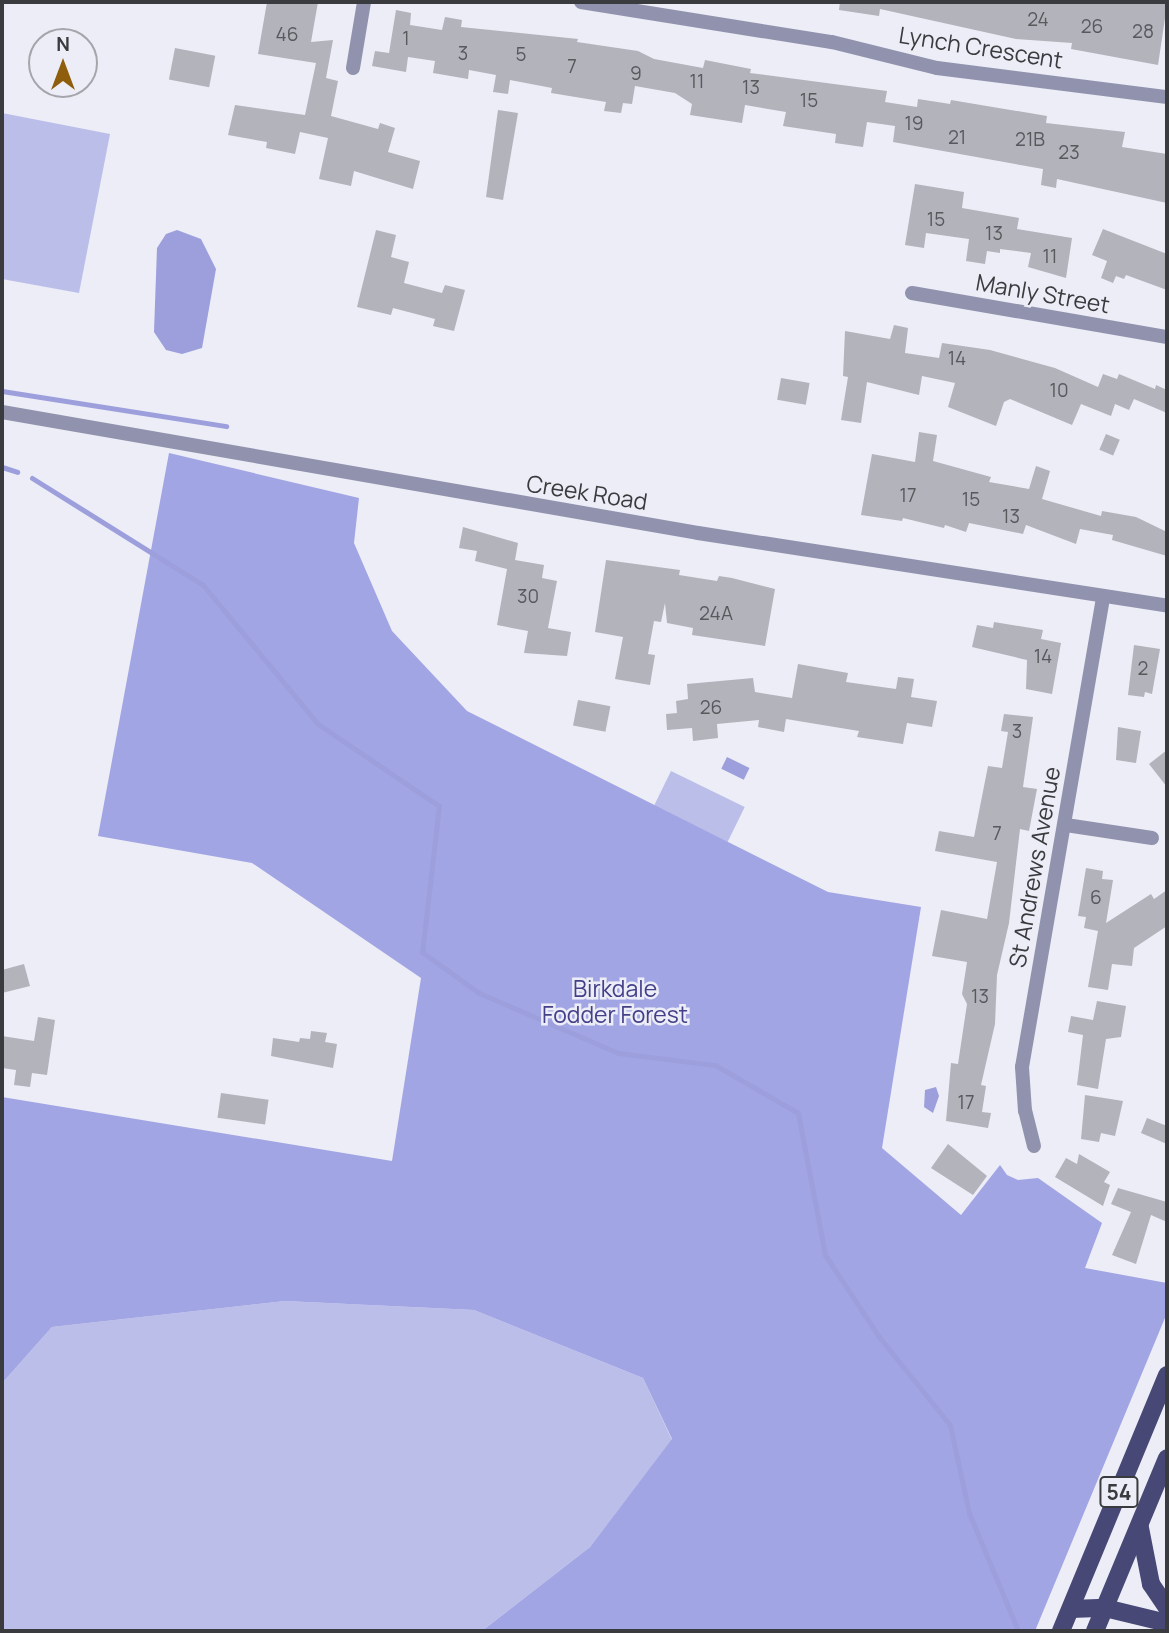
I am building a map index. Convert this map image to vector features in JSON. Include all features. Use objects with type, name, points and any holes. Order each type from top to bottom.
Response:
[{"type":"main road","name":"54","points":[[1061,1631],[1167,1375]]},
{"type":"main road","name":"54","points":[[1099,1630],[1105,1608],[1167,1458]]},
{"type":"main road","points":[[1140,1525],[1151,1584],[1167,1608]]},
{"type":"main road","points":[[1071,1609],[1105,1608],[1167,1623]]},
{"type":"main road","points":[[1071,1609],[1099,1630]]},
{"type":"street","points":[[353,68],[364,2]]},
{"type":"street","name":"Lynch Crescent","points":[[581,2],[832,42],[937,68],[1167,97]]},
{"type":"street","name":"Manly Street","points":[[912,293],[1167,337]]},
{"type":"street","name":"Creek Road","points":[[2,412],[698,533],[1167,606]]},
{"type":"street","name":"St Andrews Avenue","points":[[1034,1146],[1025,1111],[1022,1067],[1066,825],[1103,596]]},
{"type":"street","points":[[1066,825],[1152,838]]},
{"type":"shaded area","points":[[2,113],[110,134],[79,293],[2,279]]},
{"type":"shaded area","points":[[177,230],[201,239],[216,269],[202,348],[182,354],[166,350],[154,332],[157,248],[166,234]]},
{"type":"shaded area","points":[[727,757],[749,768],[744,780],[721,769]]},
{"type":"shaded area","points":[[671,771],[745,807],[728,842],[654,806]]},
{"type":"shaded area","points":[[936,1087],[939,1096],[933,1113],[924,1107],[925,1090]]},
{"type":"shaded area","points":[[285,1301],[474,1310],[643,1378],[672,1440],[590,1547],[482,1631],[2,1631],[4,1381],[52,1327]]},
{"type":"green space","name":"Birkdale Fodder Forest","points":[[169,453],[359,498],[354,543],[392,631],[467,711],[828,892],[921,907],[882,1148],[961,1215],[1000,1165],[1007,1175],[1018,1180],[1038,1178],[1102,1223],[1085,1268],[1167,1283],[1167,1313],[1035,1631],[482,1631],[590,1547],[672,1439],[643,1378],[474,1310],[285,1301],[52,1327],[4,1381],[2,1390],[2,1097],[392,1161],[421,978],[252,863],[98,836]]},
{"type":"building","points":[[267,2],[318,2],[311,42],[333,40],[326,78],[338,81],[331,116],[378,129],[380,123],[395,128],[388,152],[420,161],[413,189],[354,171],[351,186],[319,179],[328,138],[300,132],[295,154],[266,148],[267,142],[228,135],[235,105],[305,115],[316,63],[258,54]]},
{"type":"building","points":[[840,2],[1167,2],[1167,5],[1158,65],[1071,49],[1072,43],[1016,39],[880,9],[879,16],[839,10]]},
{"type":"building","points":[[396,10],[411,13],[410,25],[442,30],[445,17],[462,20],[461,27],[578,39],[577,42],[638,51],[654,59],[703,68],[705,60],[751,69],[750,73],[887,91],[885,102],[917,107],[918,99],[950,104],[951,100],[1047,116],[1046,123],[1125,132],[1122,147],[1167,154],[1167,203],[1057,179],[1056,188],[1041,185],[1043,169],[893,142],[895,126],[867,122],[863,147],[835,143],[836,134],[783,126],[786,112],[745,105],[742,123],[690,115],[692,104],[675,93],[635,86],[632,104],[623,103],[621,113],[604,111],[606,102],[551,93],[552,88],[510,80],[508,94],[493,92],[496,75],[469,70],[468,79],[433,73],[435,61],[408,57],[406,72],[372,66],[375,51],[389,53]]},
{"type":"building","points":[[175,48],[215,56],[209,87],[169,79]]},
{"type":"building","points":[[498,110],[518,113],[503,200],[486,197]]},
{"type":"building","points":[[915,184],[964,192],[962,208],[1019,218],[1017,229],[1072,238],[1066,278],[1028,267],[1031,253],[1000,249],[1000,253],[987,251],[985,264],[966,261],[969,239],[926,233],[924,248],[905,245]]},
{"type":"building","points":[[1103,229],[1167,254],[1167,290],[1126,275],[1124,279],[1116,276],[1113,283],[1101,278],[1107,261],[1092,255]]},
{"type":"building","points":[[376,230],[396,235],[391,257],[409,262],[404,283],[442,293],[445,285],[465,290],[454,331],[433,326],[435,319],[393,308],[391,315],[357,307]]},
{"type":"building","points":[[894,325],[908,328],[905,353],[939,358],[942,343],[990,350],[1055,368],[1098,387],[1103,374],[1117,379],[1119,374],[1155,389],[1156,385],[1167,390],[1167,413],[1134,399],[1129,410],[1115,404],[1111,416],[1081,404],[1072,425],[1010,399],[1004,402],[996,426],[948,407],[955,383],[922,376],[919,395],[867,382],[861,423],[841,420],[848,377],[843,376],[845,331],[890,339]]},
{"type":"building","points":[[781,378],[810,383],[806,405],[777,400]]},
{"type":"building","points":[[919,432],[937,435],[933,461],[991,477],[989,482],[1029,489],[1036,466],[1050,471],[1042,499],[1101,516],[1102,511],[1136,517],[1167,532],[1167,556],[1112,540],[1113,535],[1080,529],[1076,544],[1026,525],[1023,534],[969,523],[966,532],[945,525],[944,528],[903,518],[902,521],[861,515],[872,454],[915,462]]},
{"type":"building","points":[[1106,434],[1120,440],[1113,456],[1099,450]]},
{"type":"building","points":[[463,527],[518,543],[515,560],[544,565],[542,578],[557,581],[548,628],[571,632],[567,656],[524,653],[528,631],[497,625],[507,569],[475,561],[477,551],[459,548]]},
{"type":"building","points":[[606,560],[680,570],[679,575],[717,581],[719,576],[732,578],[775,589],[765,646],[692,635],[693,628],[667,623],[665,603],[661,622],[654,621],[648,654],[655,655],[650,685],[615,679],[623,637],[595,632]]},
{"type":"building","points":[[994,622],[1043,630],[1041,639],[1061,643],[1052,694],[1026,689],[1027,660],[972,647],[977,625],[993,628]]},
{"type":"building","points":[[1134,645],[1160,649],[1152,694],[1145,692],[1144,697],[1128,695]]},
{"type":"building","points":[[798,664],[848,673],[846,682],[896,689],[898,677],[914,679],[911,697],[937,701],[932,727],[907,723],[903,744],[857,737],[859,731],[786,719],[784,732],[758,727],[759,720],[717,724],[718,738],[693,741],[692,728],[667,730],[666,714],[677,713],[676,701],[688,699],[687,684],[753,678],[755,692],[792,698]]},
{"type":"building","points":[[578,700],[610,706],[605,732],[573,726]]},
{"type":"building","points":[[1004,714],[1033,717],[1023,787],[1037,789],[1029,831],[1020,829],[1009,923],[997,975],[995,1024],[981,1085],[986,1086],[982,1112],[991,1113],[988,1128],[946,1121],[951,1063],[958,1064],[967,1004],[962,994],[967,962],[932,956],[941,910],[987,919],[997,862],[935,851],[939,831],[974,837],[988,766],[1002,768],[1008,732],[1001,731]]},
{"type":"building","points":[[1118,727],[1141,731],[1136,763],[1116,760]]},
{"type":"building","points":[[1167,750],[1167,787],[1149,764]]},
{"type":"building","points":[[1086,868],[1103,871],[1102,879],[1113,880],[1106,923],[1151,894],[1154,899],[1167,890],[1167,926],[1134,948],[1132,966],[1112,964],[1108,990],[1088,987],[1098,931],[1084,928],[1086,917],[1078,916]]},
{"type":"building","points":[[24,964],[30,986],[2,993],[2,970]]},
{"type":"building","points":[[1097,1001],[1126,1006],[1121,1037],[1106,1039],[1098,1089],[1077,1085],[1083,1035],[1068,1032],[1071,1016],[1093,1020]]},
{"type":"building","points":[[38,1017],[55,1020],[47,1075],[32,1073],[30,1087],[14,1085],[16,1070],[2,1068],[2,1036],[34,1041]]},
{"type":"building","points":[[311,1031],[327,1033],[325,1042],[337,1044],[333,1068],[271,1056],[273,1038],[299,1042],[300,1038],[310,1039]]},
{"type":"building","points":[[221,1093],[269,1100],[265,1124],[218,1118]]},
{"type":"building","points":[[1085,1095],[1123,1101],[1115,1136],[1101,1133],[1099,1142],[1081,1139]]},
{"type":"building","points":[[1147,1118],[1167,1126],[1167,1144],[1141,1133]]},
{"type":"building","points":[[948,1144],[987,1176],[973,1195],[931,1168]]},
{"type":"building","points":[[1079,1154],[1110,1172],[1104,1182],[1110,1185],[1103,1206],[1055,1177],[1066,1158],[1077,1164]]},
{"type":"building","points":[[1118,1188],[1167,1202],[1167,1222],[1151,1215],[1136,1264],[1112,1255],[1131,1212],[1111,1204]]},
{"type":"waterway","points":[[2,391],[226,426]]},
{"type":"waterway","points":[[2,467],[17,472]]},
{"type":"waterway","points":[[32,478],[203,585],[318,724],[439,806],[422,952],[479,993],[618,1053],[715,1065],[798,1113],[825,1255],[880,1338],[950,1425],[969,1513],[1018,1631]]}]
